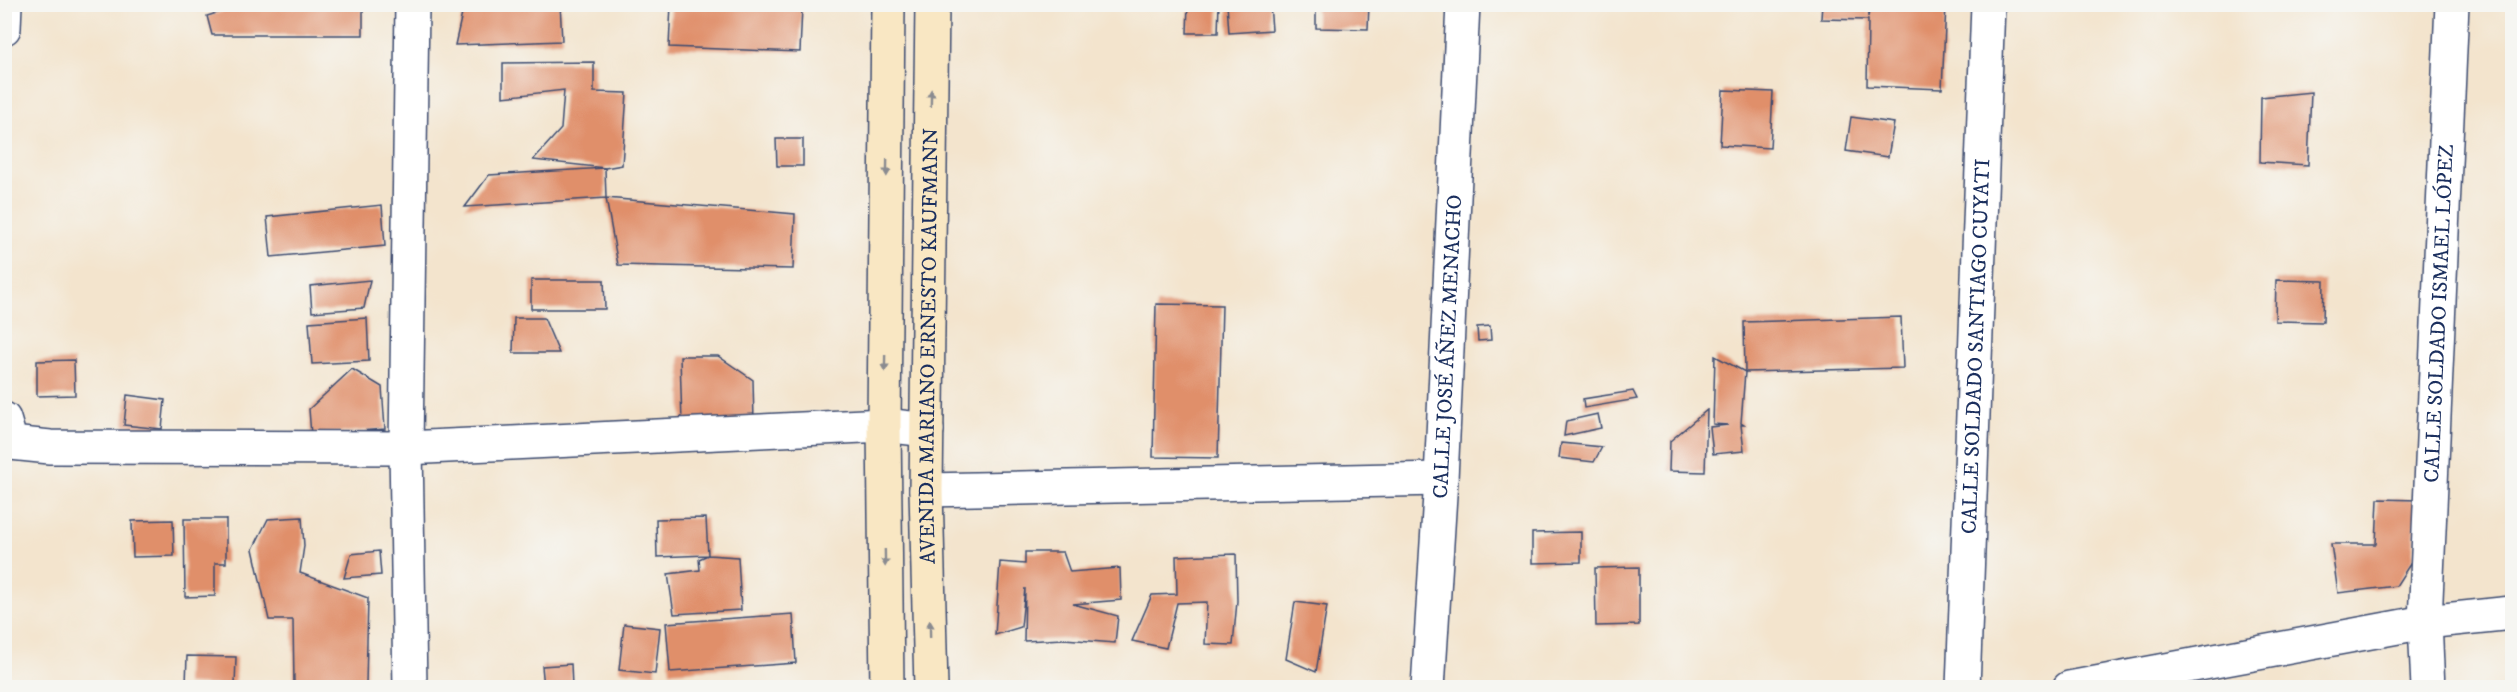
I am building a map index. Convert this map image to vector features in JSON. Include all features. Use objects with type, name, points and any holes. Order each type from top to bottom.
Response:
[{"type":"main road","name":"AVENIDA MARIANO ERNESTO KAUFMANN","points":[[887,687],[884,425],[888,4]]},
{"type":"main road","name":"AVENIDA MARIANO ERNESTO KAUFMANN","points":[[931,687],[926,490],[932,4]]},
{"type":"street","points":[[4,28],[5,4]]},
{"type":"street","points":[[410,687],[406,447],[412,4]]},
{"type":"street","name":"CALLE JOSÉ ÁÑEZ MENACHO","points":[[1428,687],[1441,479],[1463,4]]},
{"type":"street","name":"CALLE SOLDADO SANTIAGO CUYATI","points":[[1964,687],[1988,4]]},
{"type":"street","name":"CALLE SOLDADO ISMAEL LÓPEZ","points":[[2428,687],[2425,622],[2452,4]]},
{"type":"street","points":[[4,419],[11,443],[50,447],[406,447],[884,425],[927,429]]},
{"type":"street","points":[[926,490],[1441,479]]},
{"type":"street","points":[[2069,687],[2425,622],[2512,613]]},
{"type":"building","points":[[247,4],[363,4],[363,35],[212,35],[207,16]]},
{"type":"building","points":[[560,4],[562,41],[455,45],[464,5]]},
{"type":"building","points":[[671,4],[802,7],[800,52],[669,47]]},
{"type":"building","points":[[1188,4],[1219,4],[1218,33],[1187,33]]},
{"type":"building","points":[[1227,4],[1270,4],[1272,30],[1229,33]]},
{"type":"building","points":[[1316,4],[1369,4],[1368,29],[1316,28]]},
{"type":"building","points":[[1822,4],[1868,4],[1868,17],[1870,5],[1946,5],[1942,89],[1867,86],[1868,20],[1821,19]]},
{"type":"building","points":[[594,62],[594,92],[627,93],[622,165],[605,168],[533,160],[561,129],[564,90],[503,97],[503,63]]},
{"type":"building","points":[[1723,90],[1773,92],[1770,148],[1720,145]]},
{"type":"building","points":[[2311,92],[2308,165],[2260,162],[2261,97]]},
{"type":"building","points":[[1851,117],[1894,123],[1888,157],[1846,151]]},
{"type":"building","points":[[776,139],[803,139],[803,166],[777,166]]},
{"type":"building","points":[[605,168],[606,198],[465,207],[489,175]]},
{"type":"building","points":[[606,198],[795,214],[793,269],[618,265]]},
{"type":"building","points":[[382,205],[385,246],[271,257],[267,217]]},
{"type":"building","points":[[370,280],[364,308],[312,312],[310,286]]},
{"type":"building","points":[[531,280],[604,280],[605,309],[531,309]]},
{"type":"building","points":[[2276,280],[2324,281],[2323,322],[2275,321]]},
{"type":"building","points":[[1156,304],[1222,305],[1218,458],[1153,457]]},
{"type":"building","points":[[1901,317],[1903,368],[1745,372],[1744,322]]},
{"type":"building","points":[[367,318],[369,361],[312,364],[309,322]]},
{"type":"building","points":[[514,318],[544,318],[559,353],[513,353]]},
{"type":"building","points":[[1490,326],[1491,340],[1478,341],[1477,327]]},
{"type":"building","points":[[680,356],[718,356],[753,380],[754,423],[682,424]]},
{"type":"building","points":[[1715,356],[1745,372],[1741,423],[1744,425],[1741,425],[1744,451],[1713,454],[1710,427],[1728,425],[1713,424]]},
{"type":"building","points":[[74,360],[75,395],[37,396],[37,361]]},
{"type":"building","points":[[352,369],[382,387],[385,429],[311,435],[309,409]]},
{"type":"building","points":[[1633,391],[1637,399],[1584,408],[1583,399]]},
{"type":"building","points":[[127,395],[165,400],[162,429],[124,425]]},
{"type":"building","points":[[1707,410],[1705,472],[1669,471],[1670,441]]},
{"type":"building","points":[[1598,414],[1601,428],[1564,436],[1566,421]]},
{"type":"building","points":[[1561,443],[1602,447],[1594,462],[1559,458]]},
{"type":"building","points":[[2378,499],[2418,500],[2412,561],[2396,586],[2338,593],[2331,544],[2376,544]]},
{"type":"building","points":[[302,517],[304,546],[300,573],[368,598],[366,684],[294,684],[293,620],[269,620],[253,549],[268,519]]},
{"type":"building","points":[[706,518],[708,555],[657,557],[656,519]]},
{"type":"building","points":[[184,519],[226,519],[226,563],[215,563],[215,596],[185,597]]},
{"type":"building","points":[[173,520],[174,556],[133,557],[132,521]]},
{"type":"building","points":[[1581,532],[1581,562],[1532,563],[1532,533]]},
{"type":"building","points":[[379,551],[381,575],[344,578],[351,554]]},
{"type":"building","points":[[1025,552],[1063,552],[1070,572],[1120,568],[1121,600],[1073,604],[1118,616],[1115,643],[1064,639],[1024,641],[1025,588],[1021,627],[995,635],[1000,562],[1025,564]]},
{"type":"building","points":[[1236,554],[1237,601],[1233,645],[1205,644],[1207,602],[1177,603],[1166,648],[1132,641],[1152,595],[1177,594],[1176,556]]},
{"type":"building","points":[[708,555],[738,557],[741,610],[674,614],[668,574],[700,570],[699,559]]},
{"type":"building","points":[[1639,567],[1639,625],[1596,626],[1595,568]]},
{"type":"building","points":[[1295,602],[1327,606],[1316,672],[1286,659]]},
{"type":"building","points":[[793,614],[796,663],[670,672],[666,623]]},
{"type":"building","points":[[624,624],[660,628],[655,674],[619,670]]},
{"type":"building","points":[[187,656],[236,657],[235,686],[186,684]]},
{"type":"building","points":[[571,664],[572,687],[544,687],[542,666]]}]
